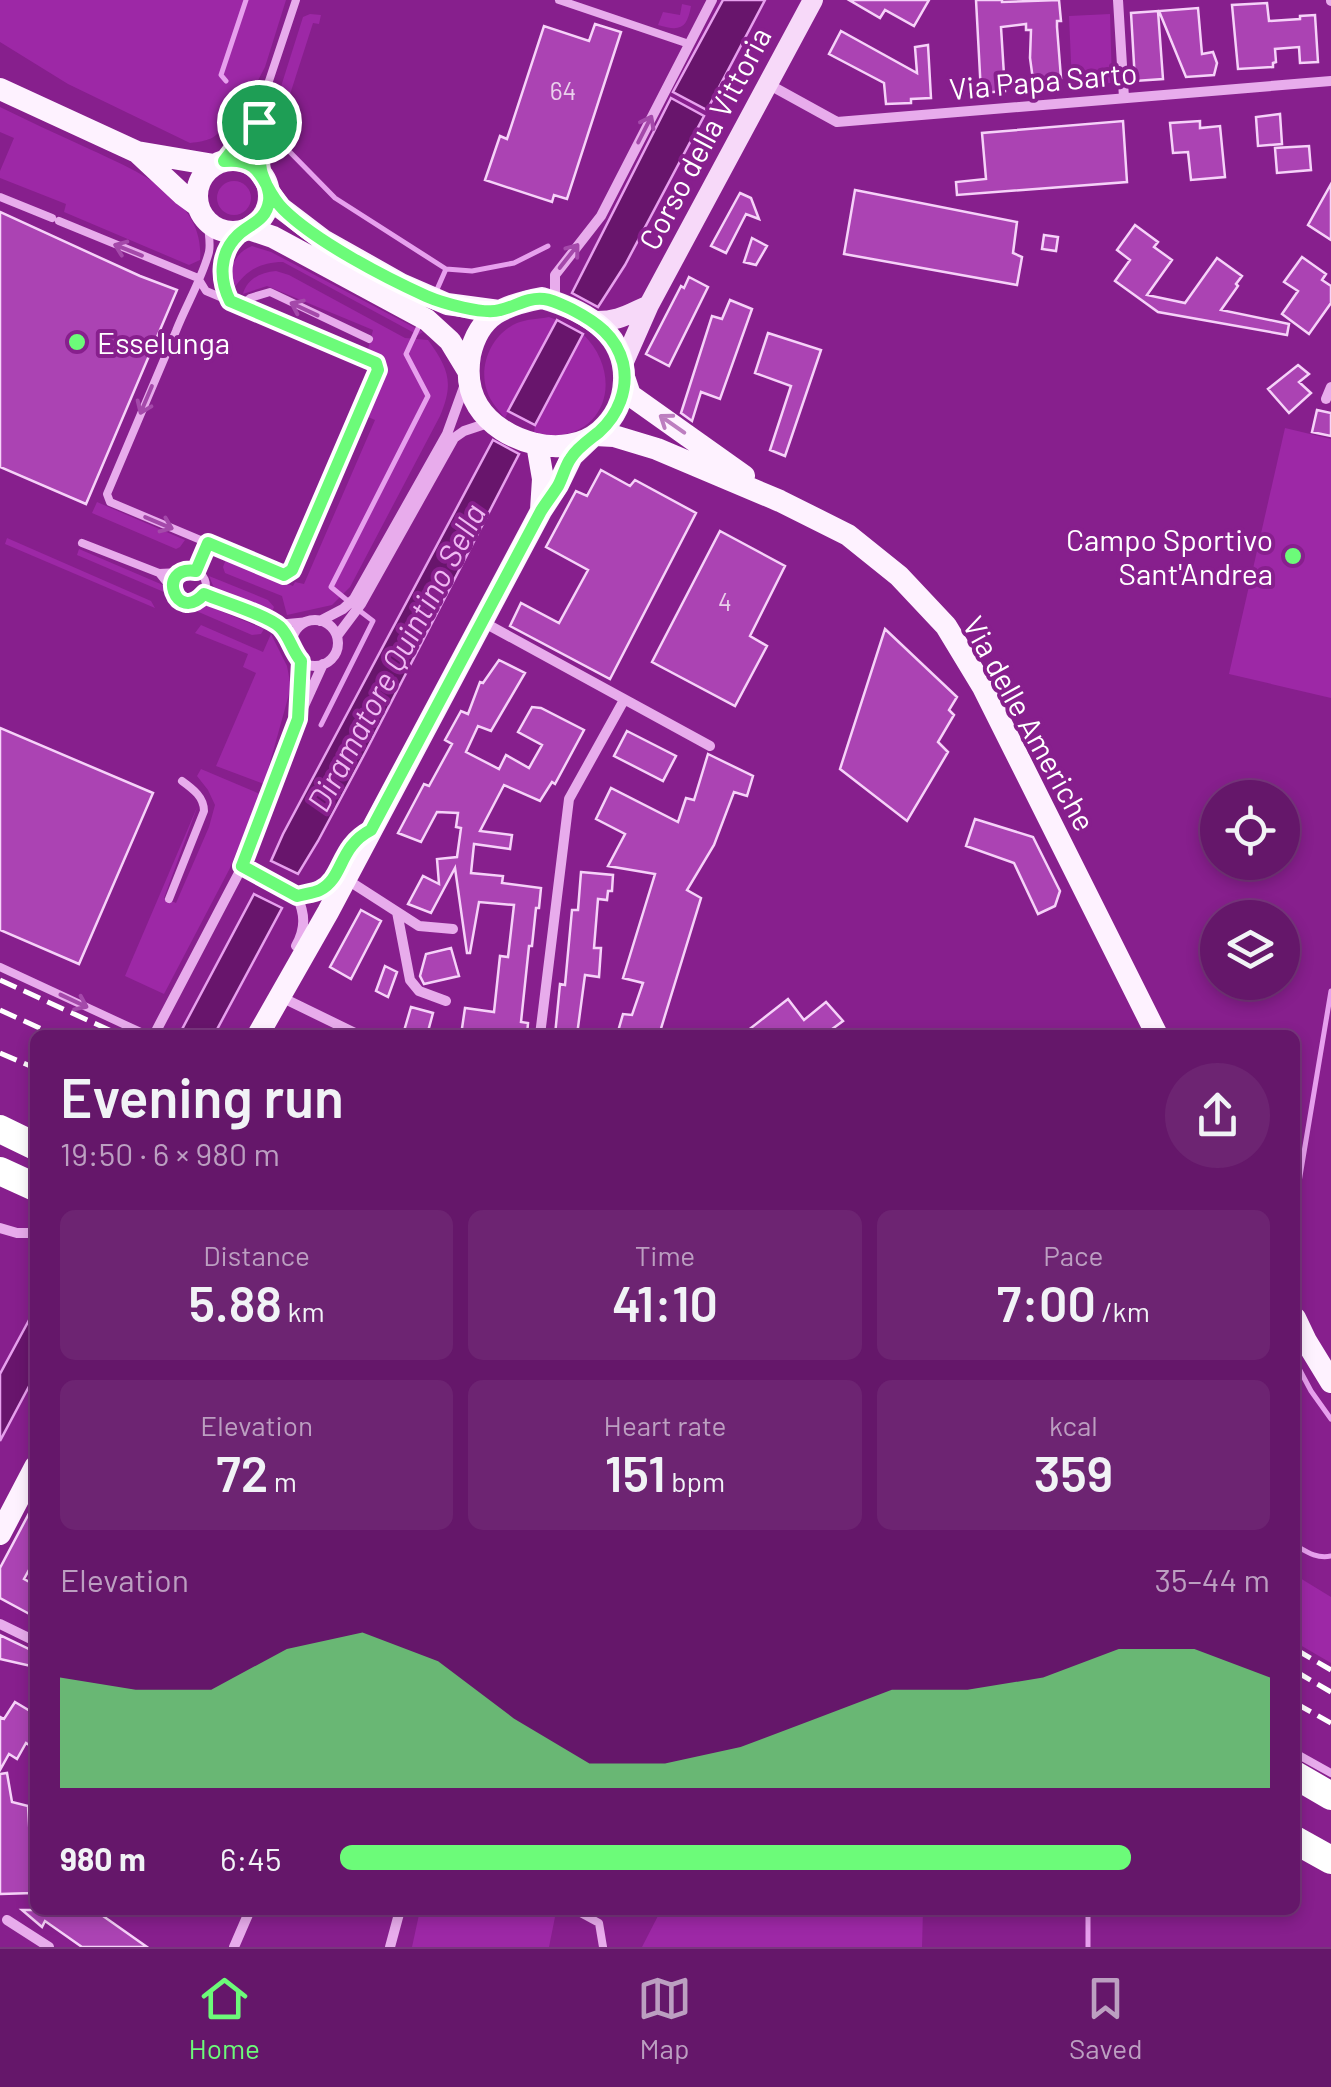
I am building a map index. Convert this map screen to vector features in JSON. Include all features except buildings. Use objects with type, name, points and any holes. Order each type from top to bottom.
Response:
[{"type":"highway","points":[[0,1130],[30,1144]]},
{"type":"highway","points":[[0,1170],[30,1185]]},
{"type":"highway","points":[[1300,1779],[1331,1796]]},
{"type":"highway","points":[[1300,1821],[1331,1838]]},
{"type":"highway","points":[[1300,1843],[1331,1860]]},
{"type":"main road","name":"Corso della Vittoria","points":[[624,372],[648,304],[813,0]]},
{"type":"main road","points":[[0,89],[136,152],[219,163],[244,161],[265,182],[282,208],[323,240],[401,284],[428,308],[468,373],[480,409],[496,425],[532,443],[556,447],[594,436]]},
{"type":"main road","points":[[136,152],[227,232],[245,230],[273,237],[428,308],[500,311]]},
{"type":"main road","points":[[203,214],[197,194],[199,183],[219,163]]},
{"type":"main road","points":[[245,230],[265,213],[269,203],[265,182]]},
{"type":"main road","points":[[261,1030],[572,456],[616,411],[624,372],[617,347],[607,332],[594,321],[542,298],[513,304],[487,320],[473,344],[468,373]]},
{"type":"main road","points":[[594,321],[624,318],[648,304]]},
{"type":"main road","name":"Via delle Americhe","points":[[624,372],[630,395],[780,501]]},
{"type":"main road","name":"Via delle Americhe","points":[[594,436],[614,436],[657,449],[780,501],[848,535],[898,576],[946,626],[1008,736],[1155,1030]]},
{"type":"main road","points":[[532,443],[543,479],[541,511]]},
{"type":"main road","points":[[1300,1327],[1331,1382]]},
{"type":"main road","points":[[0,1534],[30,1477]]},
{"type":"street","points":[[560,304],[555,275],[601,216],[712,0]]},
{"type":"street","points":[[1118,0],[1124,98]]},
{"type":"street","name":"Via Papa Sarto","points":[[768,84],[837,122],[1331,82]]},
{"type":"street","points":[[336,636],[447,434],[468,373]]},
{"type":"street","points":[[1326,400],[1331,386]]},
{"type":"street","points":[[314,621],[330,626],[338,643],[334,656],[316,666],[296,656],[292,642],[297,629],[314,621],[353,606],[454,438],[464,431],[496,425]]},
{"type":"street","points":[[482,622],[710,746]]},
{"type":"street","points":[[298,719],[301,661]]},
{"type":"street","points":[[153,1030],[242,866],[323,664]]},
{"type":"street","points":[[541,1030],[569,799],[624,700]]},
{"type":"street","points":[[297,896],[321,890],[333,878],[349,846],[371,830]]},
{"type":"street","points":[[242,866],[297,896],[303,910],[304,925],[288,960],[284,992],[351,1030]]},
{"type":"street","points":[[346,879],[419,926],[453,929]]},
{"type":"street","points":[[396,912],[410,980],[420,991],[446,1002]]},
{"type":"street","points":[[0,1228],[30,1232]]},
{"type":"street","points":[[0,1624],[30,1639]]},
{"type":"street","points":[[234,1947],[248,1915]]},
{"type":"street","points":[[390,1947],[399,1915]]},
{"type":"street","points":[[7,1920],[50,1947]]},
{"type":"lane","points":[[219,163],[257,118],[296,0]]},
{"type":"lane","points":[[559,0],[689,44]]},
{"type":"lane","points":[[257,118],[265,182]]},
{"type":"lane","points":[[0,197],[198,278],[206,291],[376,363],[378,370],[292,570],[284,575],[110,502],[106,494],[198,278],[210,249],[203,214]]},
{"type":"lane","points":[[230,301],[222,286],[222,266],[232,242],[245,230]]},
{"type":"lane","points":[[240,306],[250,298],[270,292],[369,339]]},
{"type":"lane","points":[[82,543],[159,573],[196,571],[204,578],[204,594],[190,604],[180,600],[159,573]]},
{"type":"lane","points":[[196,571],[208,543]]},
{"type":"lane","points":[[173,592],[180,572]]},
{"type":"lane","points":[[204,594],[276,624],[292,642]]},
{"type":"lane","points":[[276,624],[314,621]]},
{"type":"lane","points":[[170,899],[204,811],[204,803],[182,782]]},
{"type":"lane","points":[[0,967],[139,1030]]},
{"type":"lane","points":[[1300,1756],[1331,1773]]},
{"type":"lane","points":[[584,1915],[599,1924],[604,1947]]},
{"type":"shaded area","points":[[0,0],[286,0],[265,67],[242,111],[236,109],[210,139],[190,143],[68,84],[0,42]]},
{"type":"shaded area","points":[[682,4],[691,6],[682,26],[658,25],[663,12],[680,15]]},
{"type":"shaded area","points":[[1110,14],[1112,83],[1072,84],[1069,16]]},
{"type":"shaded area","points":[[321,15],[319,24],[313,23],[283,116],[294,121],[281,124],[272,115],[303,17]]},
{"type":"shaded area","points":[[0,107],[124,165],[162,188],[191,219],[199,238],[200,260],[189,265],[64,212],[66,204],[0,178],[14,138],[0,132]]},
{"type":"shaded area","points":[[234,181],[246,186],[251,198],[246,210],[234,215],[222,210],[217,198],[222,186]]},
{"type":"shaded area","points":[[252,246],[271,252],[423,332],[418,335],[283,262],[254,269],[233,290],[227,281],[232,265]]},
{"type":"shaded area","points":[[276,271],[405,338],[428,340],[445,368],[448,385],[440,416],[350,587],[332,605],[287,615],[282,596],[225,573],[226,559],[293,586],[295,582],[304,584],[375,420],[366,416],[386,370],[381,356],[368,349],[373,330],[267,286],[243,294],[255,277]]},
{"type":"shaded area","points":[[549,317],[557,320],[505,418],[487,391],[484,371],[489,351],[508,328]]},
{"type":"shaded area","points":[[583,334],[597,352],[604,371],[601,407],[591,421],[576,431],[557,435],[534,433],[535,425]]},
{"type":"shaded area","name":"Campo Sportivo Sant'Andrea","points":[[1285,428],[1331,439],[1331,698],[1229,674]]},
{"type":"shaded area","points":[[97,502],[185,540],[176,549],[92,513]]},
{"type":"shaded area","points":[[7,538],[151,601],[155,608],[5,544]]},
{"type":"shaded area","points":[[79,549],[163,585],[171,595],[77,555]]},
{"type":"shaded area","points":[[209,576],[268,600],[274,607],[272,612],[214,588]]},
{"type":"shaded area","points":[[202,605],[264,629],[261,634],[252,635],[194,610]]},
{"type":"shaded area","points":[[201,625],[263,652],[271,634],[287,666],[291,687],[264,784],[216,766],[256,673],[243,667],[248,654],[195,633]]},
{"type":"shaded area","points":[[201,769],[260,794],[230,868],[164,994],[125,976],[198,805],[164,898],[176,903],[209,827],[215,805],[197,776]]},
{"type":"shaded area","points":[[1300,1578],[1331,1597],[1331,1663],[1300,1645]]},
{"type":"shaded area","points":[[419,1915],[555,1915],[549,1947],[412,1947]]},
{"type":"shaded area","points":[[658,1915],[923,1915],[922,1947],[642,1947]]},
{"type":"water","points":[[723,0],[765,0],[707,110],[673,92]]},
{"type":"water","points":[[671,98],[704,116],[625,265],[598,307],[572,293]]},
{"type":"water","points":[[557,320],[583,334],[535,425],[508,411]]},
{"type":"water","name":"Diramatore Quintino Sella","points":[[493,440],[519,454],[366,751],[298,874],[271,861],[283,834]]},
{"type":"water","points":[[254,894],[282,908],[217,1030],[182,1030]]},
{"type":"water","points":[[30,1318],[30,1384],[0,1441],[0,1374]]},
{"type":"waterway","points":[[226,81],[221,75],[246,0]]},
{"type":"waterway","points":[[284,146],[335,198],[446,269],[472,271],[514,263],[548,246]]},
{"type":"waterway","points":[[435,294],[446,269]]},
{"type":"waterway","points":[[348,601],[331,587],[428,396],[406,354],[419,326]]},
{"type":"waterway","name":"Diramatore Quintino Sella","points":[[321,725],[373,621],[356,608]]},
{"type":"waterway","points":[[1300,1176],[1331,991]]},
{"type":"waterway","points":[[1300,1370],[1331,1419]]},
{"type":"waterway","points":[[1300,1548],[1317,1556],[1331,1556]]},
{"type":"waterway","points":[[1088,1915],[1088,1947]]},
{"type":"railway","points":[[0,980],[109,1030]]},
{"type":"railway","points":[[0,1010],[44,1030]]},
{"type":"railway","points":[[0,1053],[30,1066]]},
{"type":"railway","points":[[1300,1652],[1331,1670]]},
{"type":"railway","points":[[1300,1674],[1331,1692]]},
{"type":"railway","points":[[1300,1706],[1331,1723]]},
{"type":"place","name":"Esselunga","points":[[77,342]]},
{"type":"place","name":"Campo Sportivo Sant'Andrea","points":[[1293,556]]},
{"type":"route","points":[[259,122],[257,118],[224,161],[244,161],[254,166],[261,173],[269,192],[282,208],[323,240],[401,284],[447,304],[500,311],[542,298],[565,306],[607,332],[617,347],[625,380],[616,411],[607,424],[572,456],[371,830],[349,846],[333,878],[321,890],[297,896],[242,866],[298,719],[301,661],[292,642],[276,624],[204,594],[196,602],[185,603],[172,586],[180,572],[196,571],[208,543],[284,575],[292,570],[378,370],[376,363],[230,301],[222,286],[222,266],[232,242],[258,222],[269,203],[261,173],[259,122]]}]
